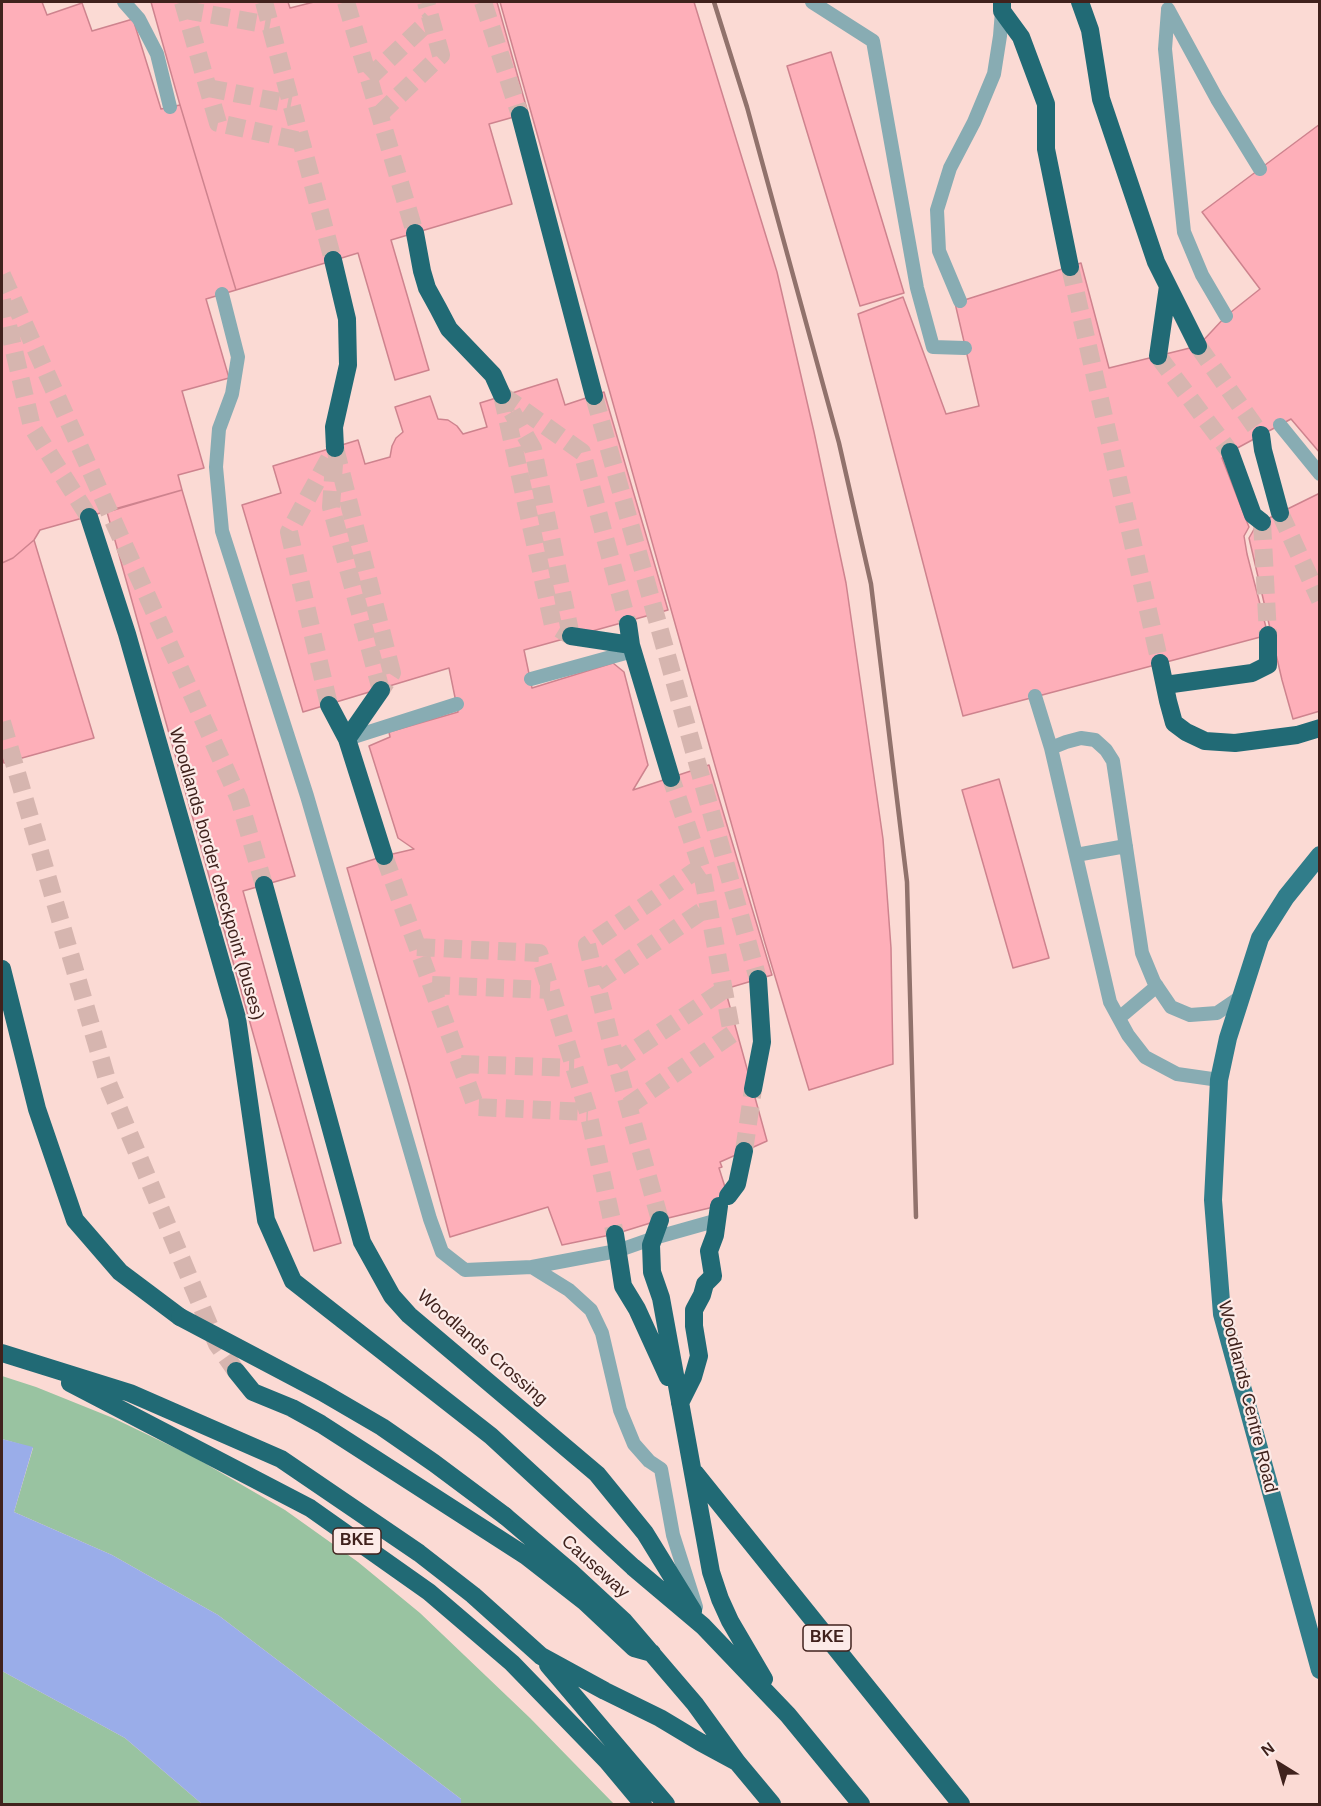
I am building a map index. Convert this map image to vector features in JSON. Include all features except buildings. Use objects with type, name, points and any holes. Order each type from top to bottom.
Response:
[{"type":"highway","points":[[1080,2],[1090,30],[1101,99],[1156,262],[1198,346]]},
{"type":"highway","points":[[1002,6],[1021,37],[1046,104],[1046,149],[1070,267]]},
{"type":"highway","points":[[520,115],[594,396]]},
{"type":"highway","points":[[416,233],[427,288],[449,328],[493,375],[502,395]]},
{"type":"highway","points":[[333,260],[347,319],[348,365],[334,427],[335,448]]},
{"type":"highway","points":[[1158,356],[1168,286]]},
{"type":"highway","points":[[1261,435],[1280,513]]},
{"type":"highway","points":[[1230,452],[1253,515],[1262,522]]},
{"type":"highway","name":"Woodlands border checkpoint (buses)","points":[[89,517],[127,634],[237,1018],[266,1220],[293,1281]]},
{"type":"highway","points":[[628,624],[632,648],[671,778]]},
{"type":"highway","points":[[1165,685],[1252,673],[1268,665],[1268,635]]},
{"type":"highway","points":[[571,636],[632,648]]},
{"type":"highway","points":[[1160,663],[1174,723],[1205,741],[1235,743],[1297,735],[1320,728]]},
{"type":"highway","points":[[347,739],[381,690]]},
{"type":"highway","points":[[329,705],[347,739],[384,856]]},
{"type":"highway","name":"Woodlands Crossing","points":[[264,885],[362,1242],[392,1296],[409,1315],[597,1474],[645,1533],[703,1626]]},
{"type":"highway","name":"Causeway","points":[[2,969],[37,1109],[75,1220],[120,1272],[180,1317],[322,1392],[434,1463],[505,1516],[571,1572],[624,1621],[652,1653]]},
{"type":"highway","points":[[753,1089],[762,1042],[758,979]]},
{"type":"highway","points":[[680,1403],[693,1377],[699,1356],[694,1310],[705,1284],[713,1276],[709,1251],[721,1207],[737,1184],[744,1151]]},
{"type":"highway","name":"Woodlands Crossing","points":[[657,1229],[651,1245],[652,1272],[661,1298],[711,1572],[720,1599],[743,1646],[788,1715]]},
{"type":"highway","name":"Woodlands Crossing","points":[[616,1242],[623,1286],[637,1309],[680,1403]]},
{"type":"highway","name":"Woodlands Crossing","points":[[293,1281],[491,1436],[633,1567],[703,1626],[788,1715],[861,1804]]},
{"type":"highway","points":[[5,1355],[130,1393],[281,1459],[428,1560],[473,1595],[541,1656],[666,1804]]},
{"type":"highway","name":"BKE","points":[[5,1355],[63,1380],[310,1508],[429,1592],[512,1663],[607,1761],[643,1804]]},
{"type":"highway","points":[[236,1371],[253,1392],[292,1408],[321,1424],[526,1556],[585,1602],[634,1648],[652,1653],[695,1704],[736,1762],[772,1804]]},
{"type":"highway","name":"BKE","points":[[694,1472],[961,1804]]},
{"type":"highway","points":[[541,1656],[660,1718],[736,1762]]},
{"type":"main road","name":"Woodlands Centre Road","points":[[1320,855],[1286,897],[1260,939],[1228,1038],[1219,1080],[1213,1200],[1222,1314],[1320,1670]]},
{"type":"lane","points":[[124,2],[139,19],[157,54],[170,107]]},
{"type":"lane","points":[[812,2],[873,41],[917,288],[933,347],[965,348]]},
{"type":"lane","points":[[960,301],[939,251],[937,210],[950,168],[974,122],[994,74],[1002,6]]},
{"type":"lane","points":[[1167,6],[1217,99],[1260,169]]},
{"type":"lane","points":[[1167,6],[1165,49],[1184,232],[1202,275],[1226,316]]},
{"type":"lane","points":[[222,294],[238,357],[232,394],[219,429],[216,467],[222,531],[307,796],[430,1219],[442,1252],[465,1270],[532,1267],[721,1207]]},
{"type":"lane","points":[[1280,425],[1320,474]]},
{"type":"lane","points":[[531,679],[632,648]]},
{"type":"lane","points":[[1035,696],[1051,748],[1110,1002],[1128,1035],[1145,1057],[1177,1074],[1219,1080]]},
{"type":"lane","points":[[347,739],[457,704]]},
{"type":"lane","points":[[1051,748],[1081,738],[1095,740],[1106,750],[1113,761],[1142,953],[1157,986],[1172,1007],[1190,1015],[1217,1013],[1242,996]]},
{"type":"lane","points":[[1076,855],[1126,846]]},
{"type":"lane","points":[[1119,1018],[1157,986]]},
{"type":"lane","points":[[532,1267],[569,1290],[591,1310],[602,1333],[620,1410],[634,1444],[649,1461],[661,1469],[673,1535],[703,1626]]},
{"type":"green space","points":[[2,1376],[113,1418],[194,1457],[285,1510],[358,1562],[420,1613],[530,1718],[614,1804],[461,1804],[461,1799],[218,1615],[112,1555],[14,1512],[33,1448],[2,1439]]},
{"type":"green space","points":[[2,1671],[125,1738],[202,1804],[2,1804]]},
{"type":"water","points":[[2,1439],[33,1447],[14,1512],[112,1555],[218,1615],[461,1799],[461,1804],[202,1804],[125,1738],[2,1671]]},
{"type":"tunnel","points":[[183,2],[218,123],[301,141]]},
{"type":"tunnel","points":[[264,2],[333,260]]},
{"type":"tunnel","points":[[346,2],[415,233]]},
{"type":"tunnel","points":[[380,114],[441,55],[426,2]]},
{"type":"tunnel","points":[[483,2],[520,115]]},
{"type":"tunnel","points":[[185,10],[270,25]]},
{"type":"tunnel","points":[[369,78],[431,19]]},
{"type":"tunnel","points":[[208,88],[291,104]]},
{"type":"tunnel","points":[[1070,267],[1160,663]]},
{"type":"tunnel","points":[[2,275],[239,799],[264,885]]},
{"type":"tunnel","points":[[2,300],[32,427],[89,517]]},
{"type":"tunnel","points":[[1198,346],[1261,435]]},
{"type":"tunnel","points":[[1158,356],[1230,452]]},
{"type":"tunnel","points":[[502,395],[582,452],[628,624]]},
{"type":"tunnel","points":[[502,395],[553,625],[571,636]]},
{"type":"tunnel","points":[[594,396],[758,979]]},
{"type":"tunnel","points":[[512,412],[533,449],[571,636]]},
{"type":"tunnel","points":[[335,448],[392,673],[381,690]]},
{"type":"tunnel","points":[[329,705],[289,532],[335,448]]},
{"type":"tunnel","points":[[334,464],[331,507],[381,690]]},
{"type":"tunnel","points":[[1280,513],[1320,600]]},
{"type":"tunnel","points":[[1262,522],[1268,635]]},
{"type":"tunnel","points":[[2,722],[108,1083],[217,1344],[236,1371]]},
{"type":"tunnel","points":[[628,1106],[732,1034],[701,867],[671,778]]},
{"type":"tunnel","points":[[384,856],[476,1107],[588,1112]]},
{"type":"tunnel","points":[[660,1220],[616,1062],[587,945],[701,867]]},
{"type":"tunnel","points":[[597,982],[708,907]]},
{"type":"tunnel","points":[[417,947],[539,953],[588,1112],[615,1234]]},
{"type":"tunnel","points":[[432,985],[550,990]]},
{"type":"tunnel","points":[[616,1062],[724,990]]},
{"type":"tunnel","points":[[461,1064],[574,1068]]},
{"type":"tunnel","points":[[744,1151],[753,1089]]},
{"type":"railway","points":[[714,2],[747,107],[839,443],[871,584],[907,882],[916,1217]]}]
